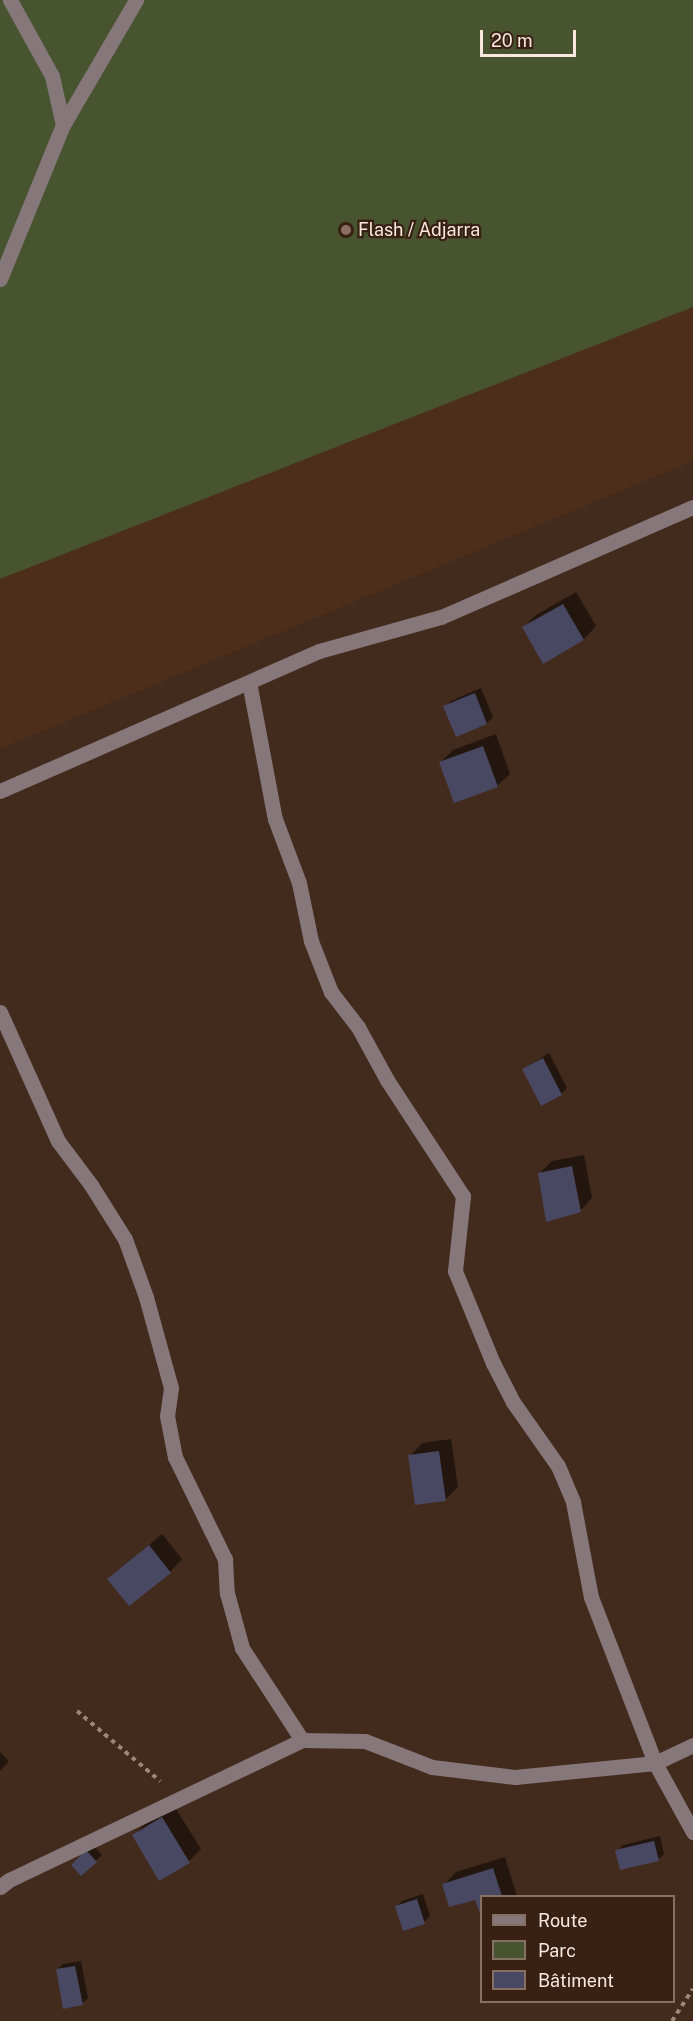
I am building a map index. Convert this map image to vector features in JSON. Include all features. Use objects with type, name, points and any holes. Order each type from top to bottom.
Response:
[{"type":"street","points":[[10,0],[52,75],[63,125]]},
{"type":"street","points":[[0,279],[63,125],[136,0]]},
{"type":"street","points":[[0,791],[319,651],[441,617],[693,507]]},
{"type":"street","points":[[249,682],[275,819],[300,883],[311,941],[331,992],[357,1027],[387,1080],[463,1196],[455,1271],[493,1363],[513,1402],[558,1467],[573,1502],[591,1597],[656,1763],[693,1832]]},
{"type":"street","points":[[0,1012],[58,1141],[91,1185],[125,1239],[146,1297],[171,1388],[166,1416],[175,1457],[225,1559],[227,1593],[242,1648],[302,1740]]},
{"type":"street","points":[[0,1887],[18,1875],[302,1740],[365,1742],[432,1767],[515,1777],[656,1763],[693,1745]]},
{"type":"path","points":[[77,1711],[182,1798]]},
{"type":"path","points":[[672,2021],[693,1989]]},
{"type":"shaded area","name":"Flash / Adjarra","points":[[0,0],[693,0],[693,461],[0,749]]},
{"type":"green space","name":"Flash / Adjarra","points":[[0,0],[693,0],[693,307],[0,579]]},
{"type":"building","points":[[563,604],[584,640],[543,664],[522,627]]},
{"type":"building","points":[[475,693],[487,724],[456,737],[443,706]]},
{"type":"building","points":[[483,746],[498,787],[454,803],[439,762]]},
{"type":"building","points":[[543,1058],[562,1095],[541,1106],[522,1069]]},
{"type":"building","points":[[572,1166],[581,1212],[546,1222],[538,1173]]},
{"type":"building","points":[[439,1451],[446,1501],[415,1505],[408,1455]]},
{"type":"building","points":[[149,1545],[171,1573],[129,1606],[107,1579]]},
{"type":"building","points":[[162,1817],[190,1863],[159,1881],[132,1835]]},
{"type":"building","points":[[654,1841],[659,1861],[620,1870],[615,1850]]},
{"type":"building","points":[[86,1850],[97,1862],[81,1876],[71,1865]]},
{"type":"building","points":[[493,1868],[502,1895],[480,1895],[480,1913],[475,1900],[449,1907],[442,1884]]},
{"type":"building","points":[[417,1899],[425,1924],[403,1931],[395,1906]]},
{"type":"building","points":[[75,1966],[83,2005],[63,2009],[56,1969]]},
{"type":"place","name":"Flash / Adjarra","points":[[346,230]]}]
